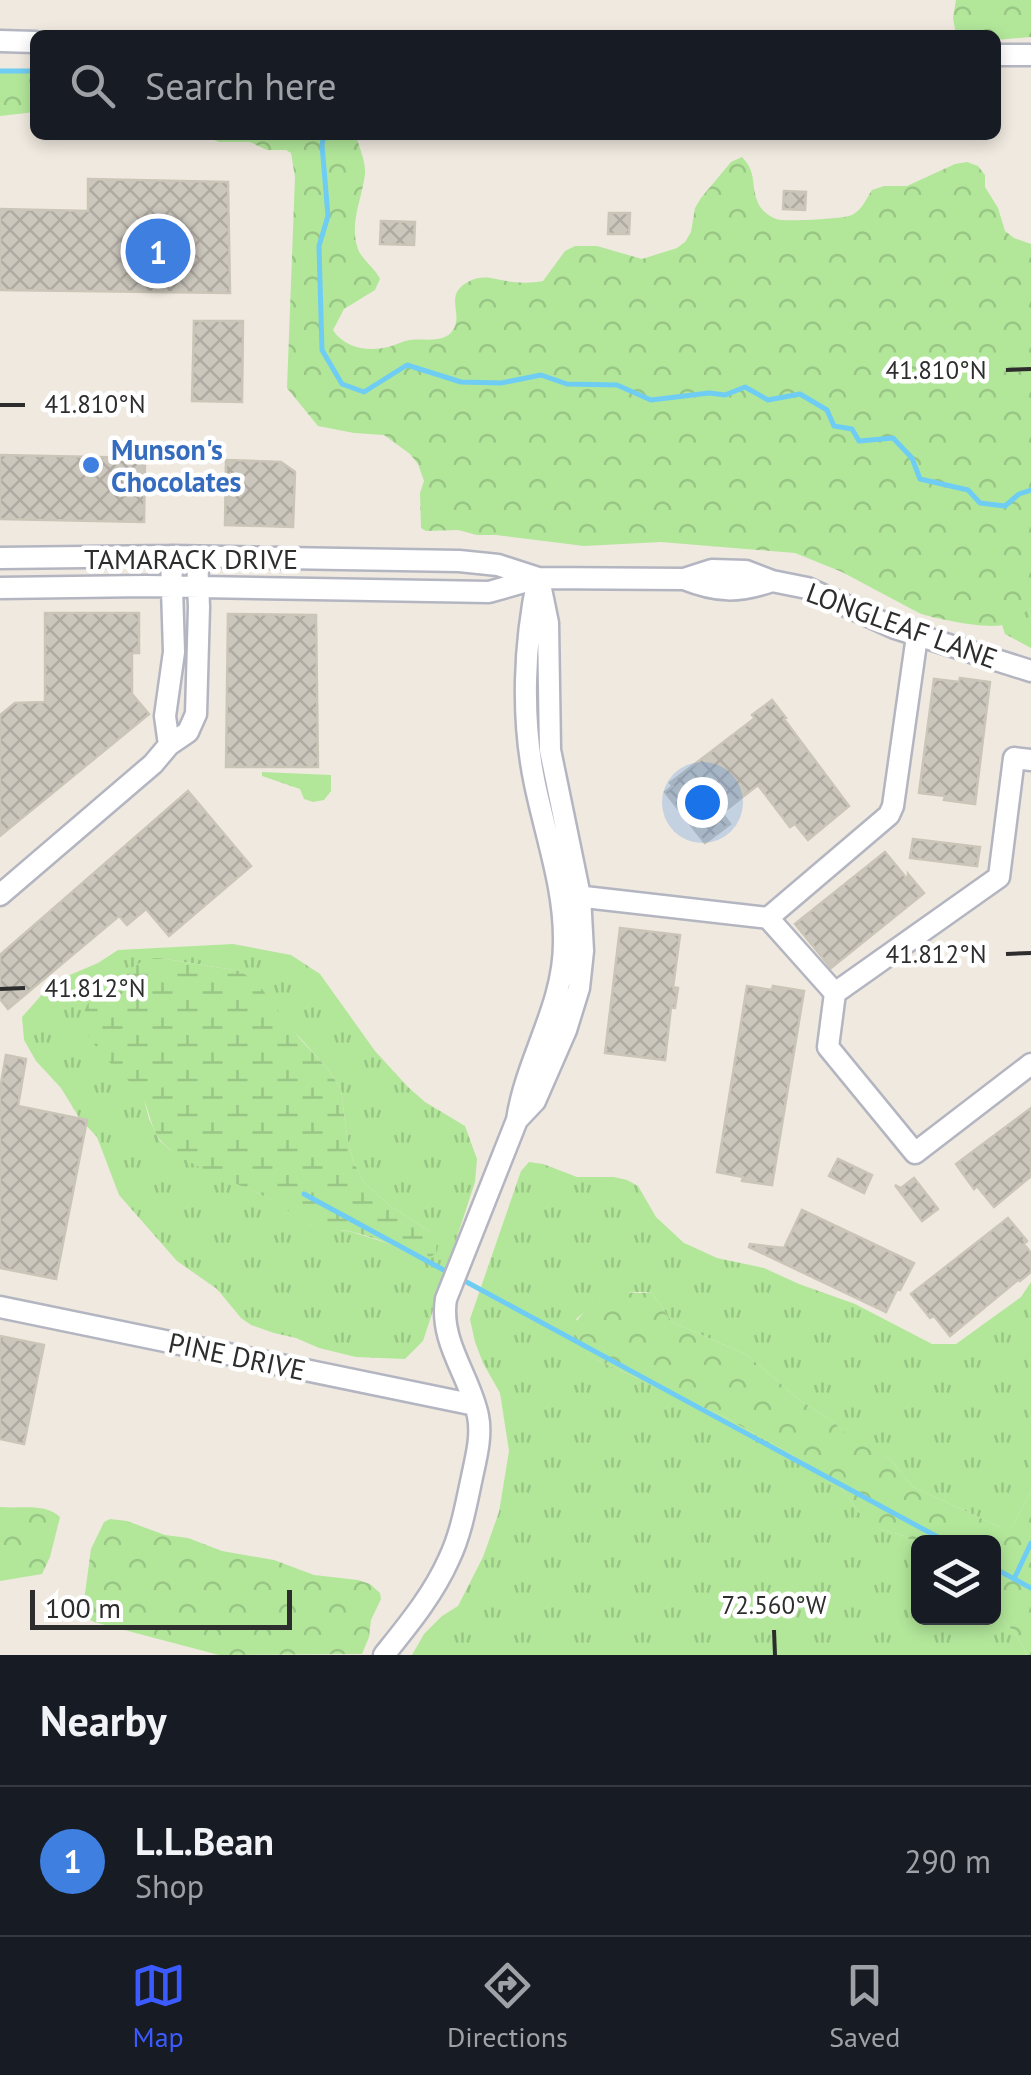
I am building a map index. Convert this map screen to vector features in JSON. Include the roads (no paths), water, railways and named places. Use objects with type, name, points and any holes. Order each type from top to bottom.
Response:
[{"type":"street","points":[[0,42],[30,42]]},
{"type":"street","points":[[1001,54],[1031,55]]},
{"type":"street","points":[[169,746],[165,716],[174,652],[172,556]]},
{"type":"street","name":"TAMARACK DRIVE","points":[[0,558],[172,556],[481,562],[538,578]]},
{"type":"street","points":[[0,895],[188,732],[196,714],[196,557]]},
{"type":"street","points":[[381,589],[382,559]]},
{"type":"street","points":[[384,1655],[430,1593],[456,1542],[479,1440],[475,1405],[446,1331],[447,1294],[517,1120],[520,1096],[560,982],[570,895],[550,750],[548,623],[538,578]]},
{"type":"street","name":"TAMARACK DRIVE","points":[[0,588],[198,586],[490,592],[538,578]]},
{"type":"street","name":"LONGLEAF LANE","points":[[538,578],[684,579],[709,589],[746,590],[772,581],[807,588],[917,636],[1031,671]]},
{"type":"street","points":[[768,918],[889,815],[917,636]]},
{"type":"street","points":[[1031,760],[1014,758],[999,877],[836,992],[828,1048],[915,1153],[1031,1064]]},
{"type":"street","points":[[570,895],[768,918],[836,992]]},
{"type":"street","name":"PINE DRIVE","points":[[0,1307],[475,1405]]},
{"type":"waterway","points":[[0,71],[30,71]]},
{"type":"waterway","points":[[323,140],[328,216],[319,246],[322,350],[342,384],[364,392],[407,365],[461,382],[501,383],[541,375],[567,384],[617,385],[651,400],[709,393],[725,395],[745,387],[768,400],[800,394],[827,410],[834,426],[852,429],[859,441],[893,438],[912,458],[920,479],[968,490],[980,503],[1005,506],[1031,490]]},
{"type":"waterway","points":[[304,1194],[451,1274]]},
{"type":"waterway","points":[[461,1279],[934,1535]]},
{"type":"waterway","points":[[1014,1579],[1031,1543]]},
{"type":"waterway","points":[[1001,1572],[1031,1588]]},
{"type":"place","name":"L.L.Bean","points":[[158,251]]},
{"type":"place","name":"Munson's Chocolates","points":[[91,465]]}]
